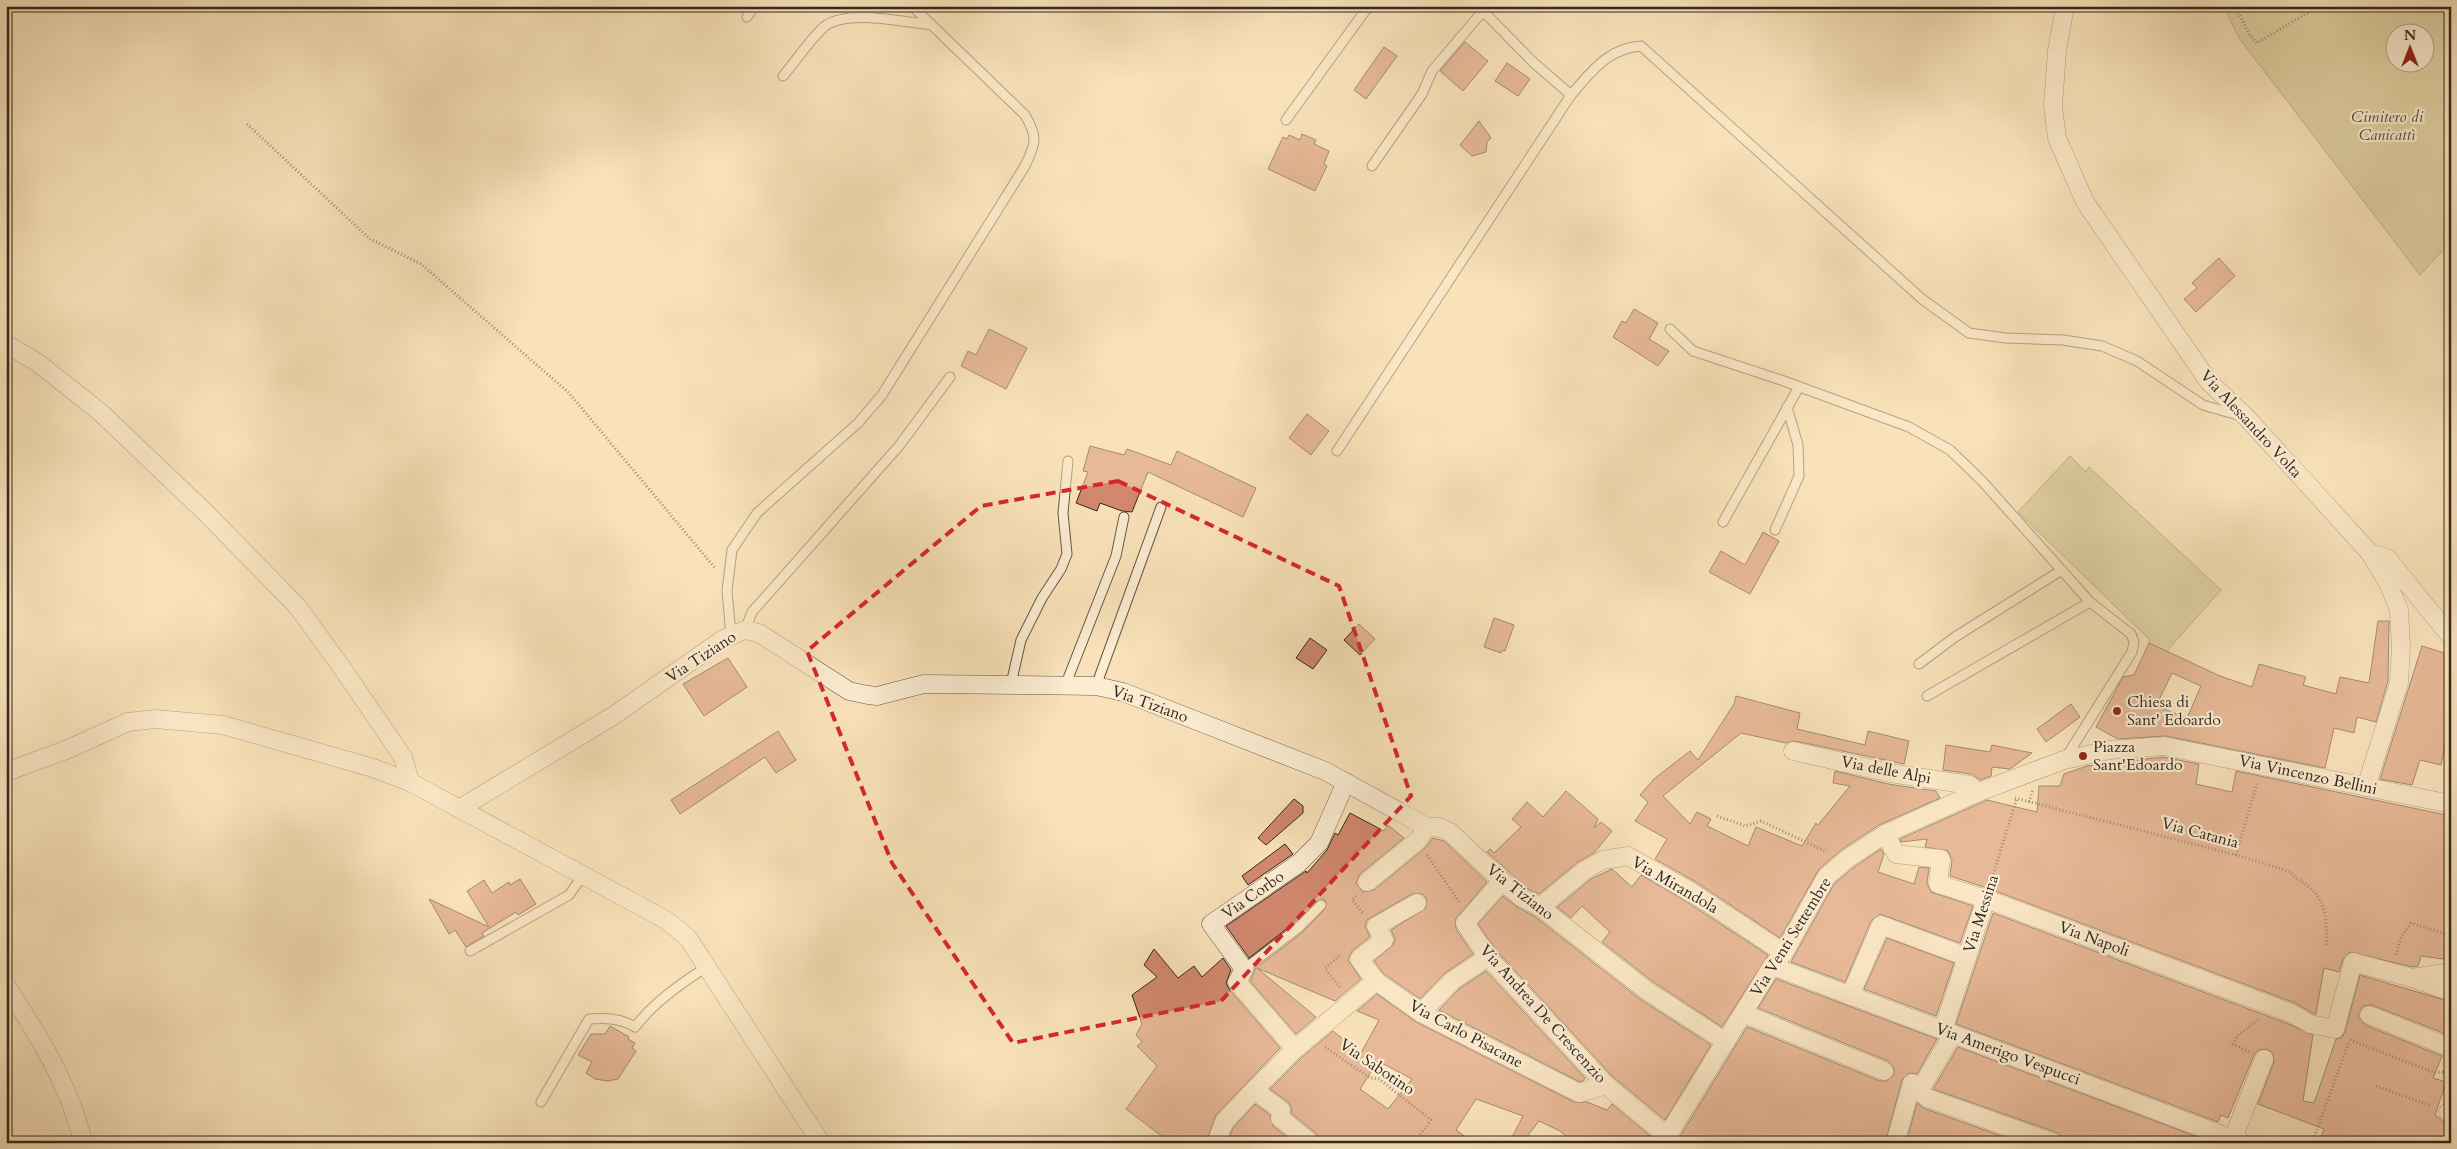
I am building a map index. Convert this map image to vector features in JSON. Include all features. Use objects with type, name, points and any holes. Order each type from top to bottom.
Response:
[{"type":"street","name":"Via Alessandro Volta","points":[[2065,6],[2056,51],[2053,106],[2056,138],[2085,202],[2210,382],[2248,419],[2370,553],[2389,585],[2398,610],[2401,646],[2399,683],[2366,787]]},
{"type":"street","points":[[6,344],[38,363],[100,412],[206,514],[297,606],[340,664],[402,757],[410,782]]},
{"type":"street","points":[[2370,553],[2387,558],[2451,637]]},
{"type":"street","name":"Via Tiziano","points":[[459,809],[613,716],[710,647],[738,632],[759,633],[849,692],[868,696],[887,694],[924,684],[1096,686],[1123,692],[1325,771],[1427,826],[1439,827],[1450,832],[1522,898],[1540,907],[1646,990],[1726,1042]]},
{"type":"street","points":[[6,772],[128,722],[155,719],[223,725],[373,768],[410,782],[666,920],[688,938],[817,1136]]},
{"type":"street","name":"Via Vincenzo Bellini","points":[[2064,760],[2109,750],[2164,746],[2451,804]]},
{"type":"street","name":"Via delle Alpi","points":[[1793,751],[1890,773],[1970,785],[1976,793]]},
{"type":"street","points":[[1976,793],[2064,760]]},
{"type":"street","name":"Via Corbo","points":[[1244,969],[1212,924],[1299,863],[1319,843],[1346,782]]},
{"type":"street","name":"Via Venti Settembre","points":[[1665,1140],[1772,966],[1784,953],[1826,877],[1885,834],[1976,793]]},
{"type":"street","points":[[1367,882],[1418,840],[1427,826]]},
{"type":"street","name":"Via Napoli","points":[[1885,834],[1896,854],[1941,859],[1938,884],[1986,899],[2291,1013],[2310,1024],[2335,1029]]},
{"type":"street","name":"Via Mirandola","points":[[1540,907],[1585,870],[1603,860],[1628,856],[1690,891],[1784,953]]},
{"type":"street","points":[[1470,917],[1502,881]]},
{"type":"street","name":"Via Messina","points":[[1895,1143],[1916,1087],[1948,1032],[1967,957],[1986,899]]},
{"type":"street","points":[[1359,959],[1384,940],[1376,926],[1417,903]]},
{"type":"street","name":"Via Andrea De Crescenzio","points":[[1470,917],[1465,923],[1488,957],[1606,1085],[1665,1140]]},
{"type":"street","points":[[1850,996],[1881,925],[1967,957]]},
{"type":"street","points":[[1421,1013],[1452,981],[1488,957]]},
{"type":"street","name":"Via Carlo Pisacane","points":[[1359,959],[1376,981],[1421,1013],[1579,1093],[1606,1085]]},
{"type":"street","points":[[2335,1029],[2353,962],[2412,978],[2451,992]]},
{"type":"street","name":"Via Amerigo Vespucci","points":[[1772,966],[2228,1139]]},
{"type":"street","points":[[1244,969],[1237,982],[1295,1050]]},
{"type":"street","points":[[2412,978],[2451,972]]},
{"type":"street","points":[[1216,1143],[1224,1122],[1254,1090],[1310,1036],[1376,981]]},
{"type":"street","points":[[6,985],[45,1046],[78,1117],[84,1143]]},
{"type":"street","points":[[1744,1014],[1884,1071]]},
{"type":"street","points":[[2369,1015],[2451,1048]]},
{"type":"street","points":[[2228,1139],[2264,1059]]},
{"type":"street","points":[[1916,1087],[1927,1098],[2054,1143]]},
{"type":"street","points":[[1254,1090],[1280,1110],[1280,1118],[1311,1143]]},
{"type":"lane","points":[[747,17],[754,6]]},
{"type":"lane","points":[[738,632],[727,591],[732,550],[757,513],[858,423],[882,395],[1024,166],[1034,146],[1034,131],[1024,115],[912,6]]},
{"type":"lane","points":[[1286,120],[1365,11],[1371,6]]},
{"type":"lane","points":[[1372,166],[1422,94],[1432,71],[1481,9],[1534,63],[1570,94]]},
{"type":"lane","points":[[783,76],[826,26],[842,19],[866,18],[931,25]]},
{"type":"lane","points":[[1336,451],[1570,94],[1600,61],[1626,47],[1641,46],[1922,298],[1969,333],[2006,338],[2063,340],[2102,346],[2137,361],[2203,405],[2248,419]]},
{"type":"lane","points":[[1670,329],[1693,351],[1909,427],[1950,450],[1982,481],[2090,602],[2131,634],[2134,642],[2132,652],[2064,760]]},
{"type":"lane","points":[[738,632],[752,612],[899,446],[950,377]]},
{"type":"lane","points":[[1723,522],[1799,387]]},
{"type":"lane","points":[[1775,530],[1799,476],[1798,445],[1787,407]]},
{"type":"lane","points":[[1011,684],[1020,640],[1042,598],[1061,569],[1067,554],[1063,513],[1068,460]]},
{"type":"lane","points":[[1096,686],[1161,507]]},
{"type":"lane","points":[[1065,686],[1116,556],[1124,517]]},
{"type":"lane","points":[[1920,664],[1955,636],[2062,570]]},
{"type":"lane","points":[[1927,696],[2090,602]]},
{"type":"lane","points":[[470,951],[568,895],[583,876]]},
{"type":"lane","points":[[1244,969],[1298,928],[1321,905]]},
{"type":"lane","points":[[542,1102],[589,1019],[608,1018],[626,1022],[636,1027],[651,1009],[685,981],[707,967]]},
{"type":"path","points":[[2235,6],[2249,34],[2257,43],[2319,6]]},
{"type":"path","points":[[247,124],[370,239],[421,264],[569,393],[712,563],[727,591]]},
{"type":"path","points":[[2236,855],[2263,765]]},
{"type":"path","name":"Via Catania","points":[[2017,798],[2236,855],[2291,872],[2296,880],[2309,886],[2320,898],[2325,913],[2327,946]]},
{"type":"path","name":"Via Messina","points":[[1986,899],[2017,798]]},
{"type":"path","points":[[1717,816],[1746,826],[1761,821],[1829,853],[1840,866]]},
{"type":"path","points":[[1436,871],[1470,917]]},
{"type":"path","points":[[1367,882],[1352,900],[1376,926]]},
{"type":"path","points":[[2392,973],[2400,939],[2411,923],[2451,936]]},
{"type":"path","points":[[1351,1001],[1325,969],[1340,954],[1359,959]]},
{"type":"path","points":[[2260,1018],[2237,1036],[2233,1044],[2264,1059]]},
{"type":"path","points":[[2335,1029],[2349,1040],[2433,1072],[2445,1072]]},
{"type":"path","name":"Via Sabotino","points":[[1310,1036],[1370,1078],[1379,1079],[1431,1120],[1414,1143]]},
{"type":"path","points":[[2312,1143],[2349,1040]]},
{"type":"path","points":[[2451,1059],[2445,1072],[2451,1088]]},
{"type":"path","points":[[2376,1086],[2450,1112]]},
{"type":"highlighted area","points":[[1118,481],[1339,586],[1411,796],[1221,1001],[1013,1043],[892,863],[807,651],[981,506]]},
{"type":"green space","name":"Cimitero di Canicattì","points":[[2223,6],[2451,6],[2451,242],[2420,275],[2239,38]]},
{"type":"green space","points":[[2070,456],[2086,472],[2089,467],[2221,590],[2166,652],[2149,643],[2149,639],[2018,512]]},
{"type":"building","points":[[1465,42],[1488,61],[1463,91],[1440,71]]},
{"type":"building","points":[[1384,47],[1397,56],[1366,99],[1354,90]]},
{"type":"building","points":[[1507,63],[1530,79],[1518,96],[1495,81]]},
{"type":"building","points":[[1479,121],[1491,138],[1487,142],[1486,152],[1472,156],[1460,145]]},
{"type":"building","points":[[1302,134],[1316,140],[1314,144],[1329,151],[1324,164],[1327,166],[1315,191],[1268,169],[1283,137],[1287,139],[1289,135],[1300,140]]},
{"type":"building","points":[[2219,258],[2235,276],[2196,312],[2184,299],[2197,288],[2192,283]]},
{"type":"building","points":[[1634,309],[1658,323],[1649,339],[1669,351],[1658,366],[1613,337],[1622,321],[1626,323]]},
{"type":"building","points":[[989,329],[1027,348],[1006,389],[961,366],[968,351],[976,355]]},
{"type":"building","points":[[1307,414],[1329,431],[1311,455],[1289,438]]},
{"type":"building","points":[[1090,446],[1124,455],[1127,449],[1171,465],[1177,451],[1256,488],[1243,517],[1148,472],[1132,512],[1122,511],[1100,503],[1097,511],[1076,503],[1088,472],[1083,471]]},
{"type":"building","points":[[1763,532],[1779,541],[1750,594],[1709,572],[1721,551],[1745,565]]},
{"type":"building","points":[[1494,618],[1514,625],[1505,651],[1503,650],[1501,653],[1484,647]]},
{"type":"building","points":[[2378,621],[2389,621],[2388,681],[2376,722],[2357,717],[2354,733],[2334,728],[2325,768],[2166,736],[2118,739],[2096,727],[2123,677],[2134,675],[2149,643],[2220,676],[2252,687],[2259,664],[2306,677],[2303,685],[2336,694],[2340,677],[2369,683]],"holes":[[[2172,673],[2201,686],[2187,718],[2156,706]]]},
{"type":"building","points":[[1359,624],[1375,639],[1360,655],[1344,640]]},
{"type":"building","points":[[1310,638],[1327,650],[1313,669],[1296,658]]},
{"type":"building","points":[[2422,646],[2451,655],[2451,740],[2446,739],[2441,765],[2420,760],[2412,785],[2380,779]]},
{"type":"building","points":[[728,658],[747,687],[704,716],[683,684]]},
{"type":"building","points":[[1736,696],[1800,713],[1797,729],[1865,745],[1868,731],[1909,741],[1904,764],[1795,741],[1786,743],[1741,733],[1663,796],[1690,824],[1697,812],[1711,819],[1707,826],[1748,846],[1756,827],[1802,846],[1816,823],[1818,825],[1850,786],[1833,783],[1835,771],[1888,784],[1936,791],[1940,798],[1879,825],[1841,850],[1819,869],[1780,938],[1696,882],[1655,859],[1667,839],[1635,821],[1648,802],[1640,795],[1654,779],[1690,751],[1698,760],[1734,704]]},
{"type":"building","points":[[2071,704],[2080,717],[2046,742],[2037,729]]},
{"type":"building","points":[[778,731],[796,760],[776,773],[765,757],[680,814],[671,800]]},
{"type":"building","points":[[1946,745],[1990,752],[1992,745],[2032,753],[2010,769],[1992,767],[1991,776],[1980,780],[1972,774],[1943,770]]},
{"type":"building","points":[[2163,757],[2199,764],[2196,784],[2232,792],[2236,771],[2451,816],[2451,960],[2421,956],[2418,966],[2413,967],[2350,952],[2343,959],[2339,972],[2324,968],[2316,1014],[2314,1014],[2295,1003],[1990,889],[1950,876],[1952,860],[1948,851],[1925,847],[1927,839],[1901,842],[1900,839],[1987,800],[2037,812],[2039,786],[2060,786],[2064,774],[2087,766]]},
{"type":"building","points":[[1566,791],[1598,819],[1594,828],[1601,822],[1612,831],[1595,852],[1578,862],[1539,894],[1528,889],[1487,852],[1490,849],[1494,853],[1521,827],[1512,819],[1527,802],[1543,817]]},
{"type":"building","points":[[1294,799],[1303,806],[1303,813],[1266,845],[1258,838]]},
{"type":"building","points":[[1350,813],[1384,831],[1388,825],[1404,838],[1360,874],[1356,883],[1363,892],[1374,890],[1425,848],[1433,838],[1444,841],[1487,882],[1455,920],[1456,929],[1473,954],[1445,973],[1420,999],[1383,973],[1374,961],[1393,945],[1395,939],[1391,930],[1426,908],[1426,898],[1423,894],[1412,894],[1367,920],[1365,926],[1370,937],[1352,951],[1348,960],[1361,979],[1335,1001],[1257,968],[1316,1017],[1296,1034],[1250,981],[1255,969],[1302,933],[1325,909],[1326,901],[1322,899],[1317,901],[1294,923],[1249,958],[1226,926],[1306,871],[1307,873],[1327,850],[1335,833],[1338,835]]},
{"type":"building","points":[[1285,844],[1293,854],[1248,885],[1242,876]]},
{"type":"building","points":[[1881,849],[1884,854],[1878,872],[1914,884],[1919,867],[1929,868],[1927,883],[1931,892],[1973,906],[1960,943],[1880,914],[1871,921],[1845,982],[1791,962],[1834,884]]},
{"type":"building","points":[[1612,869],[1632,887],[1641,875],[1684,900],[1768,955],[1722,1027],[1652,981],[1602,942],[1610,932],[1582,906],[1571,918],[1557,907],[1591,879]]},
{"type":"building","points":[[520,879],[536,904],[518,915],[516,912],[482,933],[484,936],[466,947],[455,930],[449,934],[429,899],[489,927],[467,891],[484,880],[492,893],[509,882],[510,885]]},
{"type":"building","points":[[1503,896],[1517,907],[1534,916],[1640,999],[1711,1045],[1665,1120],[1613,1077],[1496,950],[1478,924]]},
{"type":"building","points":[[1993,913],[2286,1023],[2313,1035],[2303,1101],[2314,1103],[2336,1039],[2342,1037],[2345,1032],[2360,975],[2451,1002],[2451,1036],[2372,1005],[2363,1006],[2358,1016],[2365,1025],[2442,1056],[2433,1078],[2446,1082],[2435,1115],[2444,1122],[2451,1123],[2451,1143],[2319,1143],[2324,1129],[2258,1104],[2274,1062],[2273,1053],[2267,1049],[2258,1050],[2254,1055],[2228,1118],[2221,1115],[2218,1122],[1956,1024]]},
{"type":"building","points":[[1887,938],[1954,963],[1936,1016],[1864,989]]},
{"type":"building","points":[[1154,949],[1178,978],[1194,966],[1202,977],[1223,958],[1231,970],[1226,983],[1229,989],[1280,1048],[1216,1115],[1206,1143],[1171,1143],[1126,1109],[1157,1066],[1137,1046],[1142,1042],[1136,1035],[1142,1024],[1132,995],[1157,977],[1144,965]]},
{"type":"building","points":[[1486,971],[1585,1078],[1583,1081],[1580,1082],[1439,1010],[1459,989]]},
{"type":"building","points":[[1776,979],[1937,1039],[1917,1074],[1909,1073],[1902,1080],[1885,1143],[1676,1143],[1747,1027],[1880,1081],[1886,1081],[1894,1075],[1894,1069],[1888,1061],[1758,1008]]},
{"type":"building","points":[[1377,994],[1416,1022],[1574,1102],[1587,1102],[1607,1110],[1612,1104],[1654,1139],[1652,1143],[1574,1143],[1560,1131],[1539,1121],[1522,1143],[1509,1143],[1523,1116],[1476,1099],[1456,1130],[1474,1143],[1321,1143],[1318,1135],[1291,1113],[1291,1106],[1288,1102],[1270,1089],[1302,1057],[1333,1031],[1361,1053],[1379,1020],[1357,1011]],"holes":[[[1378,1061],[1412,1079],[1388,1109],[1360,1089]]]},
{"type":"building","points":[[610,1026],[629,1037],[628,1039],[635,1043],[632,1048],[636,1051],[618,1079],[608,1081],[595,1079],[586,1073],[592,1062],[578,1055],[591,1034],[605,1034]]},
{"type":"building","points":[[1958,1047],[2211,1143],[2064,1143],[2058,1133],[1933,1089]]},
{"type":"building","points":[[1917,1103],[1923,1108],[2021,1143],[1906,1143]]},
{"type":"building","points":[[1255,1104],[1270,1115],[1273,1126],[1294,1143],[1227,1143],[1233,1128]]},
{"type":"place","name":"Chiesa di Sant' Edoardo","points":[[2117,711]]},
{"type":"place","name":"Piazza Sant'Edoardo","points":[[2083,756]]}]
